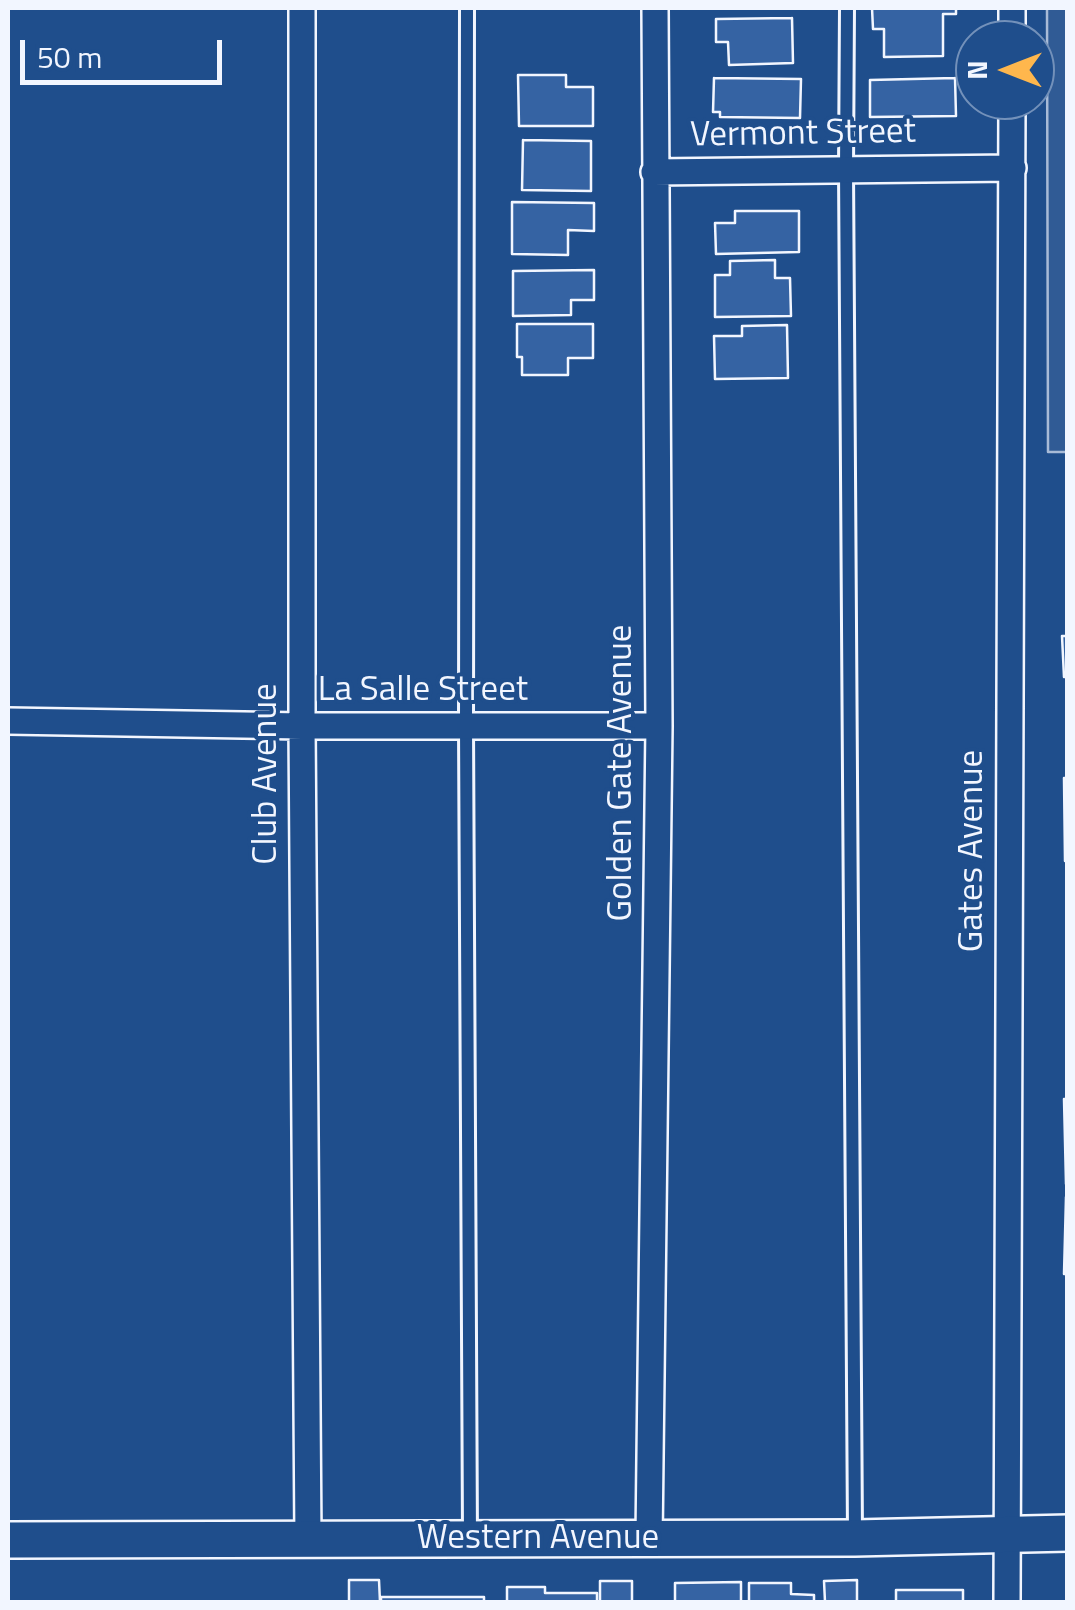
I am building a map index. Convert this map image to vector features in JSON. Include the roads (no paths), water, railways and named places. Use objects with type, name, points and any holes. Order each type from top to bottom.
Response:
[{"type":"street","name":"Club Avenue","points":[[302,8],[308,1540]]},
{"type":"street","name":"Golden Gate Avenue","points":[[649,1538],[659,726],[655,8]]},
{"type":"street","name":"Gates Avenue","points":[[1007,1602],[1012,120]]},
{"type":"street","name":"Vermont Street","points":[[654,172],[1013,168]]},
{"type":"street","name":"La Salle Street","points":[[8,721],[659,726]]},
{"type":"street","name":"Western Avenue","points":[[8,1540],[1068,1534]]},
{"type":"lane","points":[[468,8],[470,1539]]},
{"type":"lane","points":[[848,8],[855,1538]]}]
